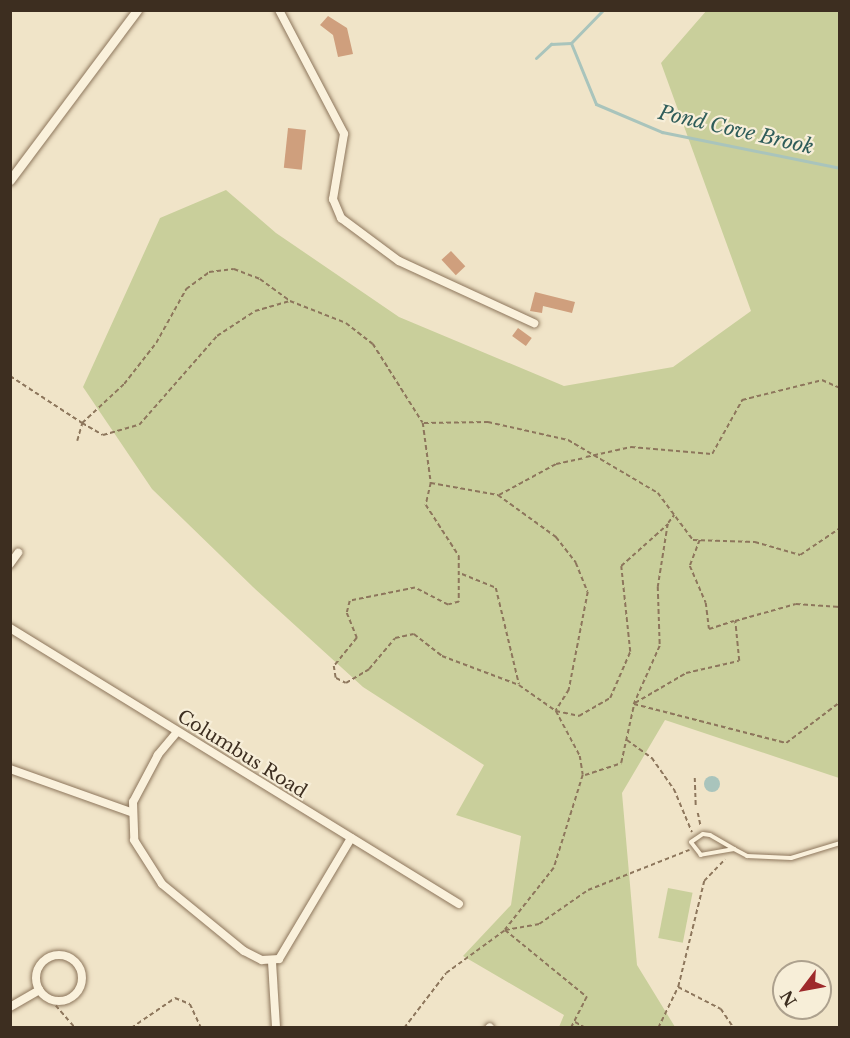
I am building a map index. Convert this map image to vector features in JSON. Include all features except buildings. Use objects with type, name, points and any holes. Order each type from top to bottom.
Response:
[{"type":"street","points":[[279,10],[344,134],[333,200],[341,218],[399,261],[534,322]]},
{"type":"street","points":[[10,180],[135,11]]},
{"type":"street","points":[[10,564],[18,553]]},
{"type":"street","name":"Columbus Road","points":[[10,628],[459,904]]},
{"type":"street","points":[[177,732],[146,773],[131,812],[141,857],[162,885],[244,951],[272,962]]},
{"type":"street","points":[[10,770],[131,812]]},
{"type":"street","points":[[276,1028],[272,962],[290,944],[351,838]]},
{"type":"street","points":[[53,956],[73,960],[81,976],[77,993],[51,1000],[39,990],[36,972],[42,962],[53,956]]},
{"type":"street","points":[[10,1007],[39,990]]},
{"type":"lane","points":[[734,849],[701,855],[693,849],[695,837],[703,834],[734,849],[747,856],[791,858],[840,843]]},
{"type":"path","points":[[77,441],[82,423],[124,384],[156,343],[186,289],[209,272],[234,269],[261,279],[290,301],[346,322],[373,344],[423,423],[431,483],[426,505],[451,540],[460,573],[459,602],[448,605],[415,588],[350,601],[347,613],[357,638],[334,666],[336,678],[346,683],[369,669],[395,638],[414,634],[476,673],[519,685],[556,711],[579,716],[610,698],[630,652],[621,566],[668,524],[674,515]]},
{"type":"path","points":[[10,376],[103,435],[139,425],[217,336],[255,311],[290,301]]},
{"type":"path","points":[[498,495],[556,464],[631,447],[712,454],[742,400],[822,380],[840,388]]},
{"type":"path","points":[[423,423],[488,422],[568,440],[658,493],[693,540],[755,542],[800,555],[840,528]]},
{"type":"path","points":[[586,457],[593,453]]},
{"type":"path","points":[[431,483],[498,495],[556,537],[588,592],[569,690],[556,711]]},
{"type":"path","points":[[583,775],[621,764],[634,704],[660,646],[658,587],[668,524]]},
{"type":"path","points":[[700,540],[690,566],[706,603],[709,629],[796,604],[840,607]]},
{"type":"path","points":[[460,573],[496,588],[519,685]]},
{"type":"path","points":[[634,704],[686,673],[738,661],[735,621]]},
{"type":"path","points":[[634,704],[786,743],[840,702]]},
{"type":"path","points":[[404,1028],[446,973],[505,930],[554,868],[583,775],[556,711]]},
{"type":"path","points":[[626,740],[652,758],[674,789],[695,837]]},
{"type":"path","points":[[695,778],[696,807]]},
{"type":"path","points":[[698,813],[703,834]]},
{"type":"path","points":[[505,930],[539,924],[588,890],[693,849]]},
{"type":"path","points":[[658,1028],[678,987],[704,880],[734,849]]},
{"type":"path","points":[[505,930],[587,997],[571,1028]]},
{"type":"path","points":[[678,987],[721,1009],[734,1028]]},
{"type":"path","points":[[131,1028],[175,998],[190,1004],[201,1028]]},
{"type":"path","points":[[51,1000],[75,1028]]},
{"type":"path","points":[[574,1021],[586,1028]]},
{"type":"green space","points":[[707,10],[839,11],[839,778],[665,720],[622,793],[637,965],[675,1027],[559,1027],[564,1015],[463,956],[511,905],[521,836],[456,815],[484,765],[363,687],[253,587],[152,489],[83,387],[160,218],[226,190],[276,233],[399,317],[564,386],[673,367],[751,311],[661,63]]},
{"type":"green space","points":[[668,888],[693,893],[683,943],[658,938]]},
{"type":"water","points":[[709,776],[715,776],[720,784],[718,790],[709,792],[704,787],[704,781]]},
{"type":"waterway","name":"Pond Cove Brook","points":[[603,10],[571,43],[596,104],[662,132],[840,168]]},
{"type":"waterway","points":[[536,58],[551,44],[571,43]]}]
